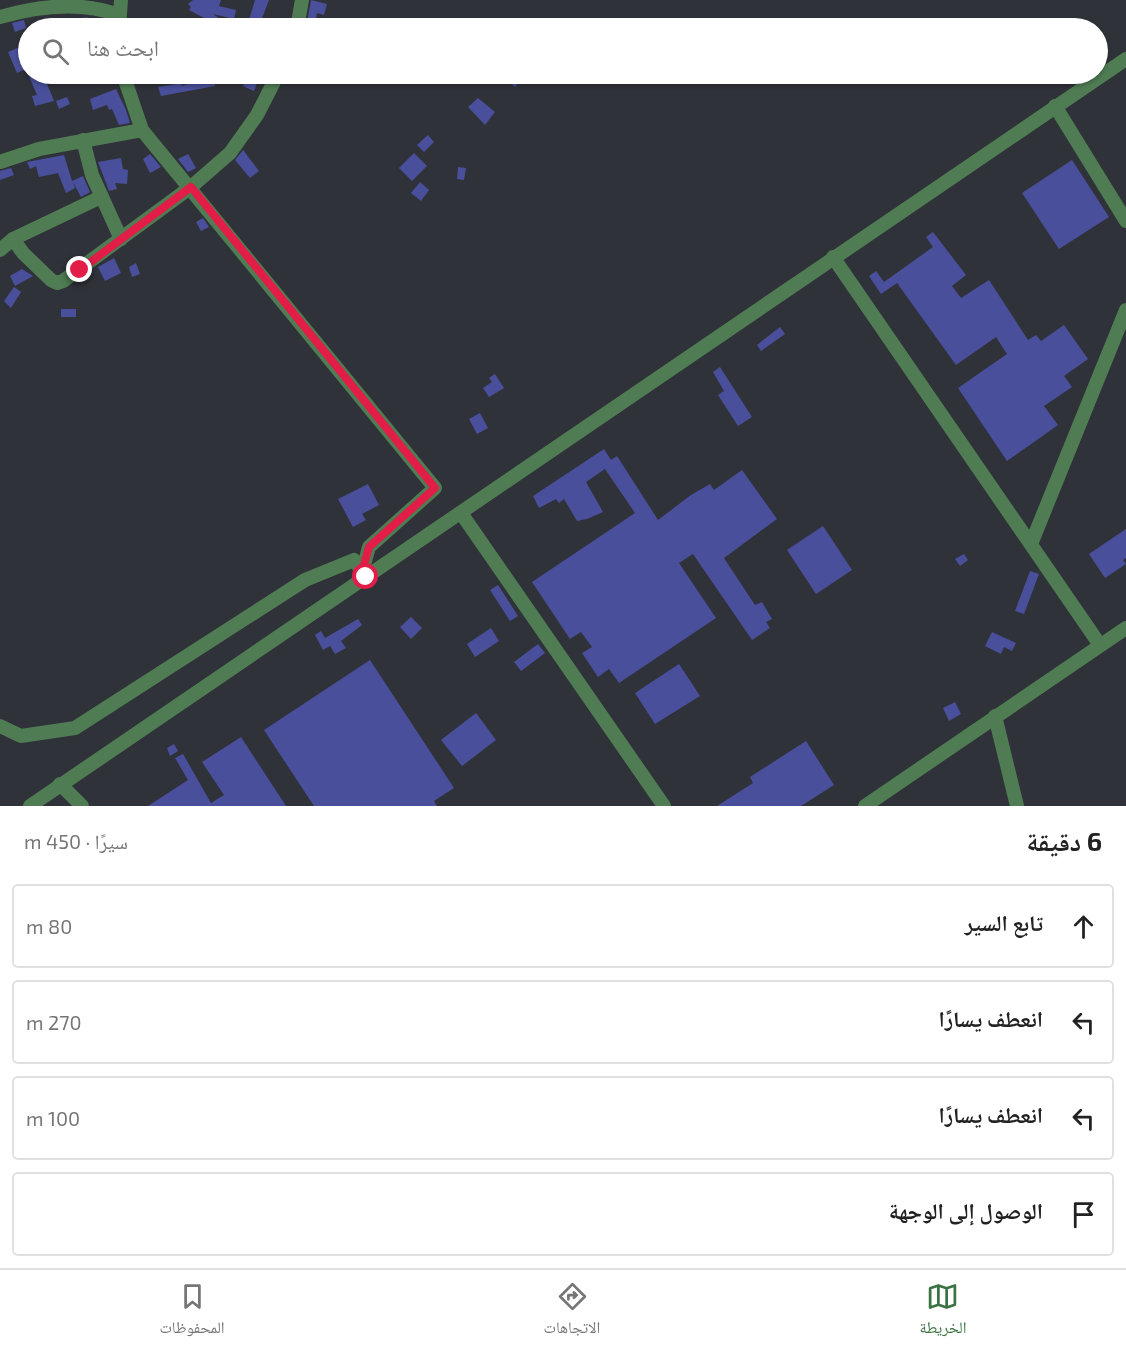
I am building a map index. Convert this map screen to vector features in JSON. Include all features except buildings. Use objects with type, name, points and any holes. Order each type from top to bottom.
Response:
[{"type":"street","points":[[119,18],[121,0]]},
{"type":"street","points":[[299,18],[302,0]]},
{"type":"street","points":[[0,17],[39,9],[79,5],[100,8],[114,18]]},
{"type":"street","points":[[1108,71],[1126,59]]},
{"type":"street","points":[[126,84],[142,130],[191,187],[435,488],[369,547],[364,565],[366,577]]},
{"type":"street","points":[[13,239],[36,266],[57,283],[80,270],[191,187],[230,153],[256,115],[273,84]]},
{"type":"street","points":[[30,806],[1088,84]]},
{"type":"street","points":[[1055,106],[1126,221]]},
{"type":"street","points":[[0,162],[39,149],[142,130]]},
{"type":"street","points":[[83,140],[101,198],[121,239]]},
{"type":"street","points":[[0,250],[13,239],[101,198]]},
{"type":"street","points":[[833,257],[1100,645]]},
{"type":"street","points":[[1031,544],[1126,310]]},
{"type":"street","points":[[461,513],[664,806]]},
{"type":"street","points":[[0,726],[21,736],[75,728],[305,580],[354,560],[366,577]]},
{"type":"street","points":[[865,806],[1126,628]]},
{"type":"street","points":[[995,716],[1017,806]]},
{"type":"street","points":[[60,784],[82,806]]},
{"type":"route","points":[[80,270],[191,187],[435,488],[369,547],[364,565],[366,577]]}]
